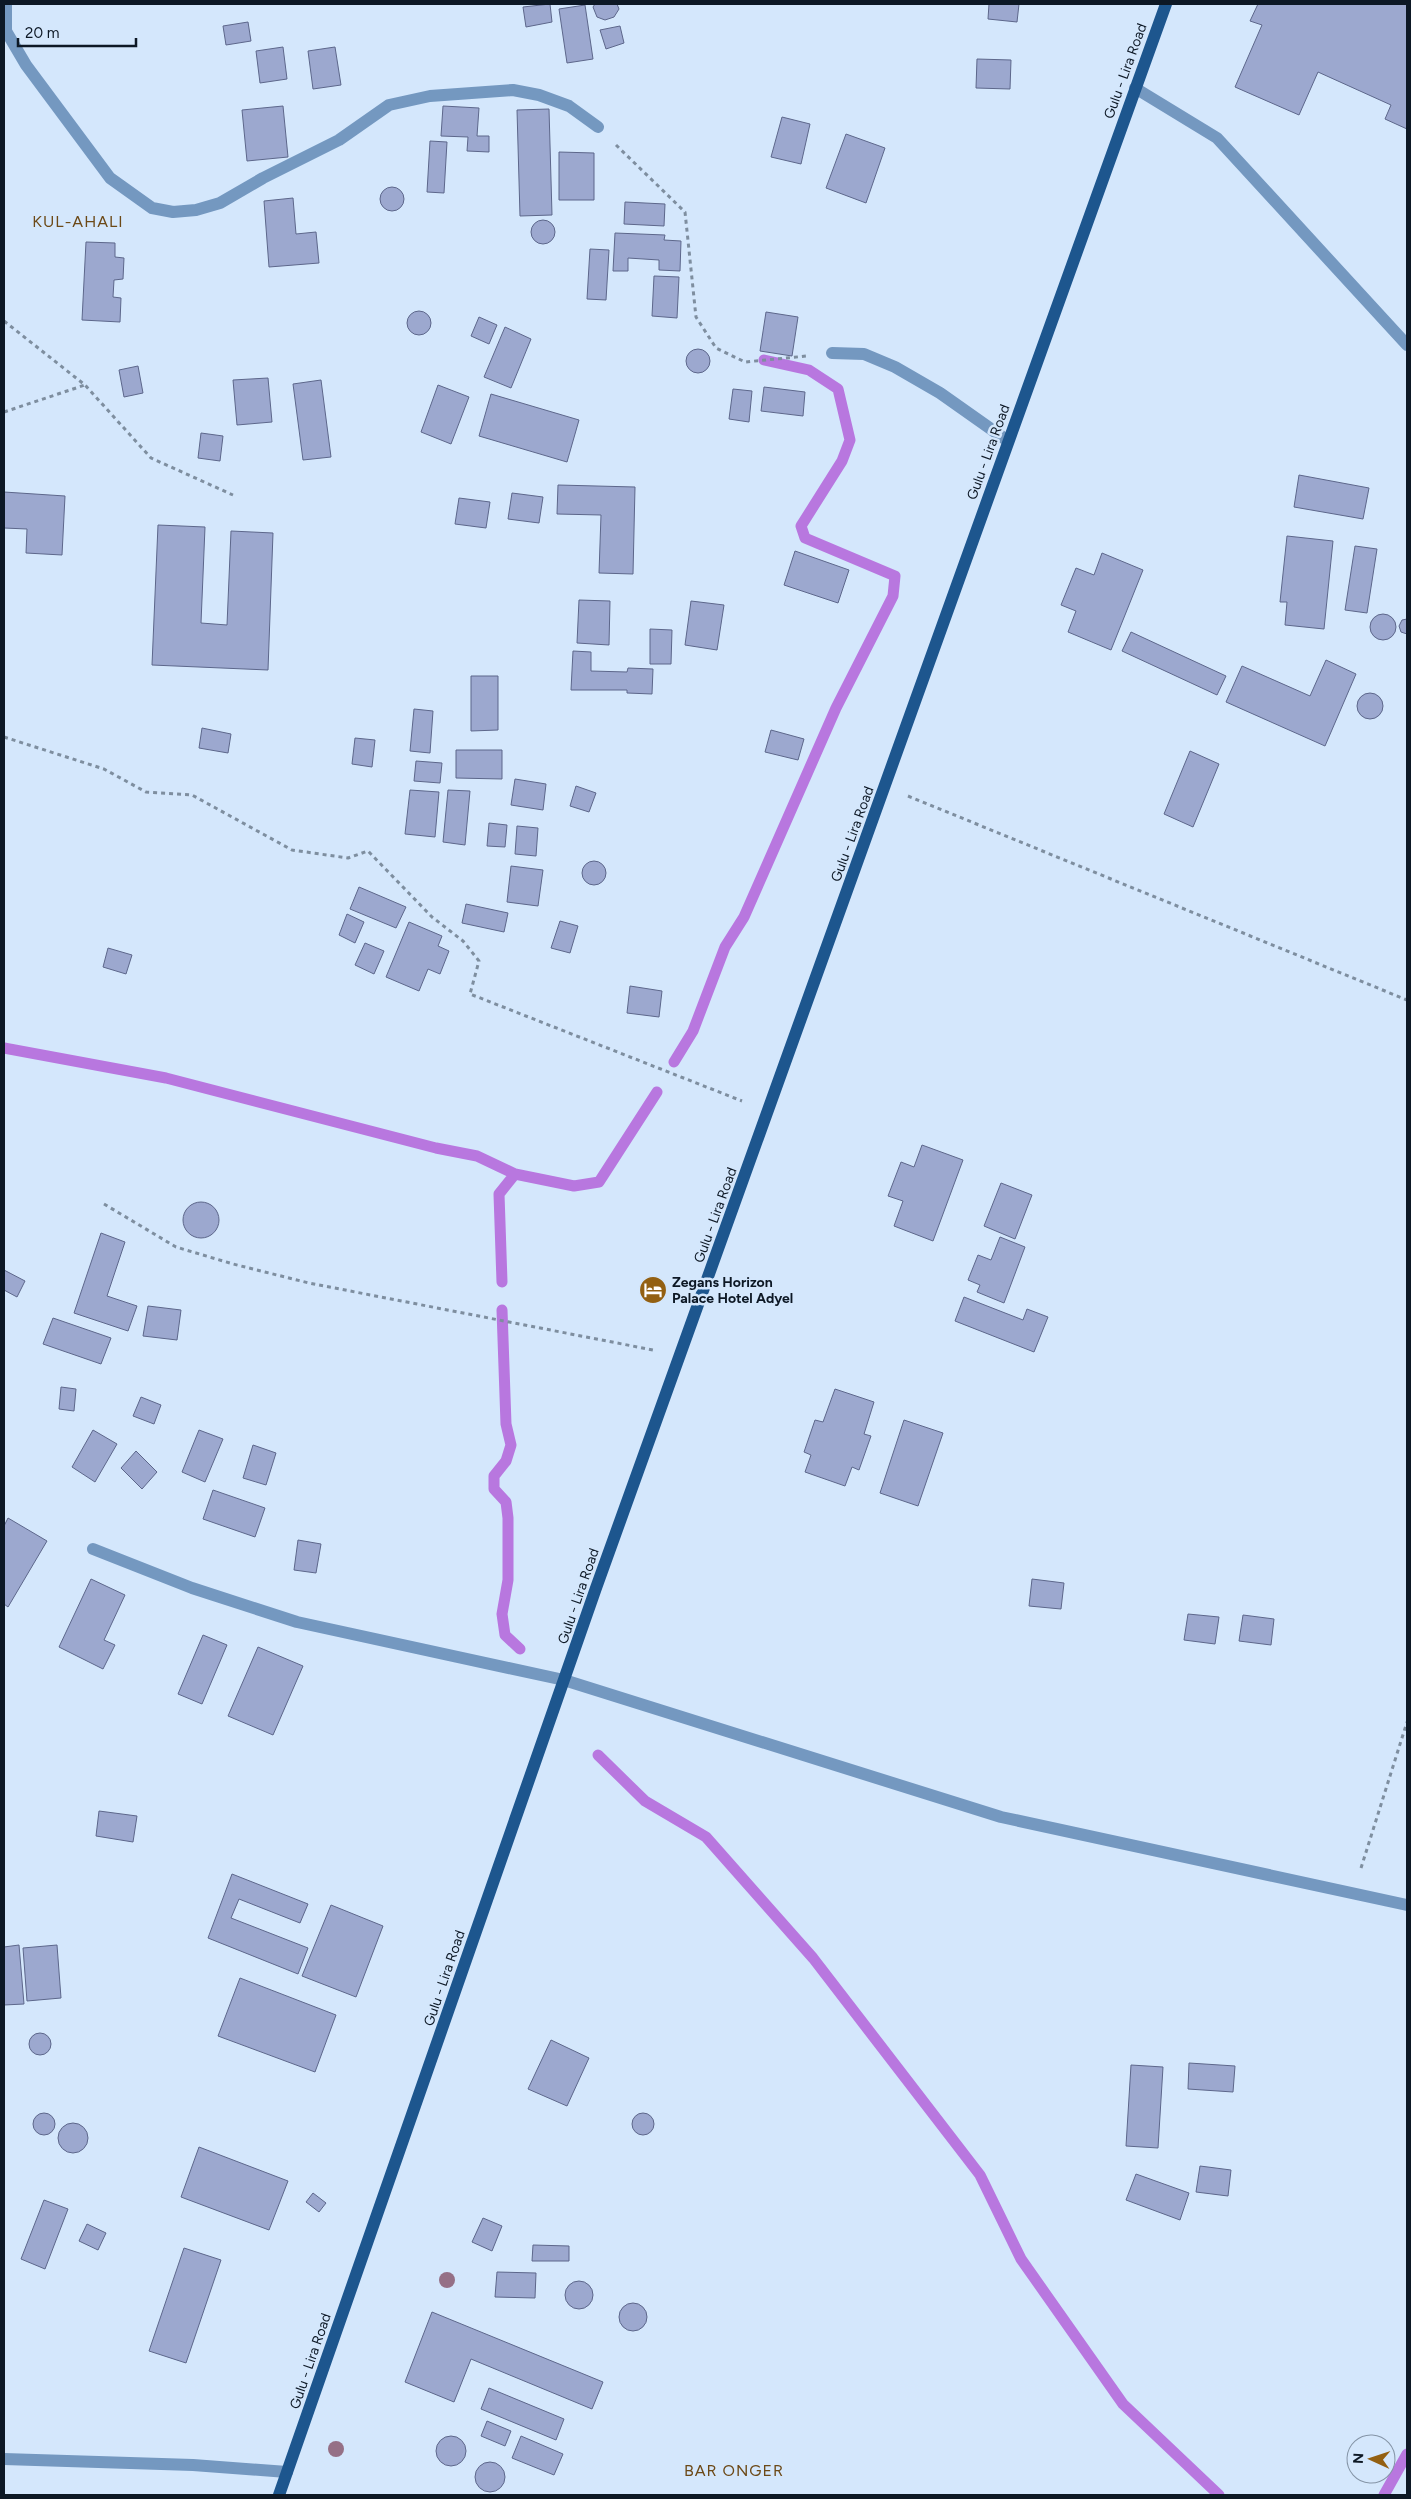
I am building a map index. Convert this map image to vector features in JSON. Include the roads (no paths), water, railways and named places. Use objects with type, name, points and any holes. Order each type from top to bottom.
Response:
[{"type":"main road","name":"Gulu - Lira Road","points":[[279,2495],[564,1680],[1166,4]]},
{"type":"street","points":[[6,4],[6,31],[43,88],[110,178],[152,208],[173,212],[196,210],[220,203],[264,178],[339,140],[389,105],[430,96],[513,90],[539,95],[570,106],[598,127]]},
{"type":"street","points":[[1135,88],[1217,138],[1407,345]]},
{"type":"street","points":[[832,353],[864,354],[895,367],[940,393],[1008,441]]},
{"type":"street","points":[[93,1549],[192,1588],[297,1622],[564,1680],[1001,1817],[1407,1905]]},
{"type":"street","points":[[4,2459],[193,2465],[287,2472]]},
{"type":"waterway","points":[[674,1062],[693,1031],[725,947],[744,917],[836,708],[893,596],[895,576],[805,538],[801,526],[842,461],[850,440],[838,389],[809,370],[764,360]]},
{"type":"waterway","points":[[4,1048],[166,1078],[436,1148],[477,1156],[515,1174]]},
{"type":"waterway","points":[[502,1282],[499,1194],[515,1174],[574,1186],[599,1182],[657,1092]]},
{"type":"waterway","points":[[502,1310],[506,1424],[511,1445],[506,1461],[494,1476],[494,1489],[506,1502],[508,1518],[508,1580],[502,1614],[505,1635],[520,1649]]},
{"type":"waterway","points":[[598,1755],[645,1801],[706,1837],[813,1958],[980,2175],[1021,2259],[1123,2404],[1219,2495]]},
{"type":"waterway","points":[[1384,2495],[1407,2454]]},
{"type":"place","name":"Zegans Horizon Palace Hotel Adyel","points":[[653,1290]]},
{"type":"district","name":"KUL-AHALI","points":[[78,221]]},
{"type":"district","name":"BAR ONGER","points":[[734,2470]]}]
